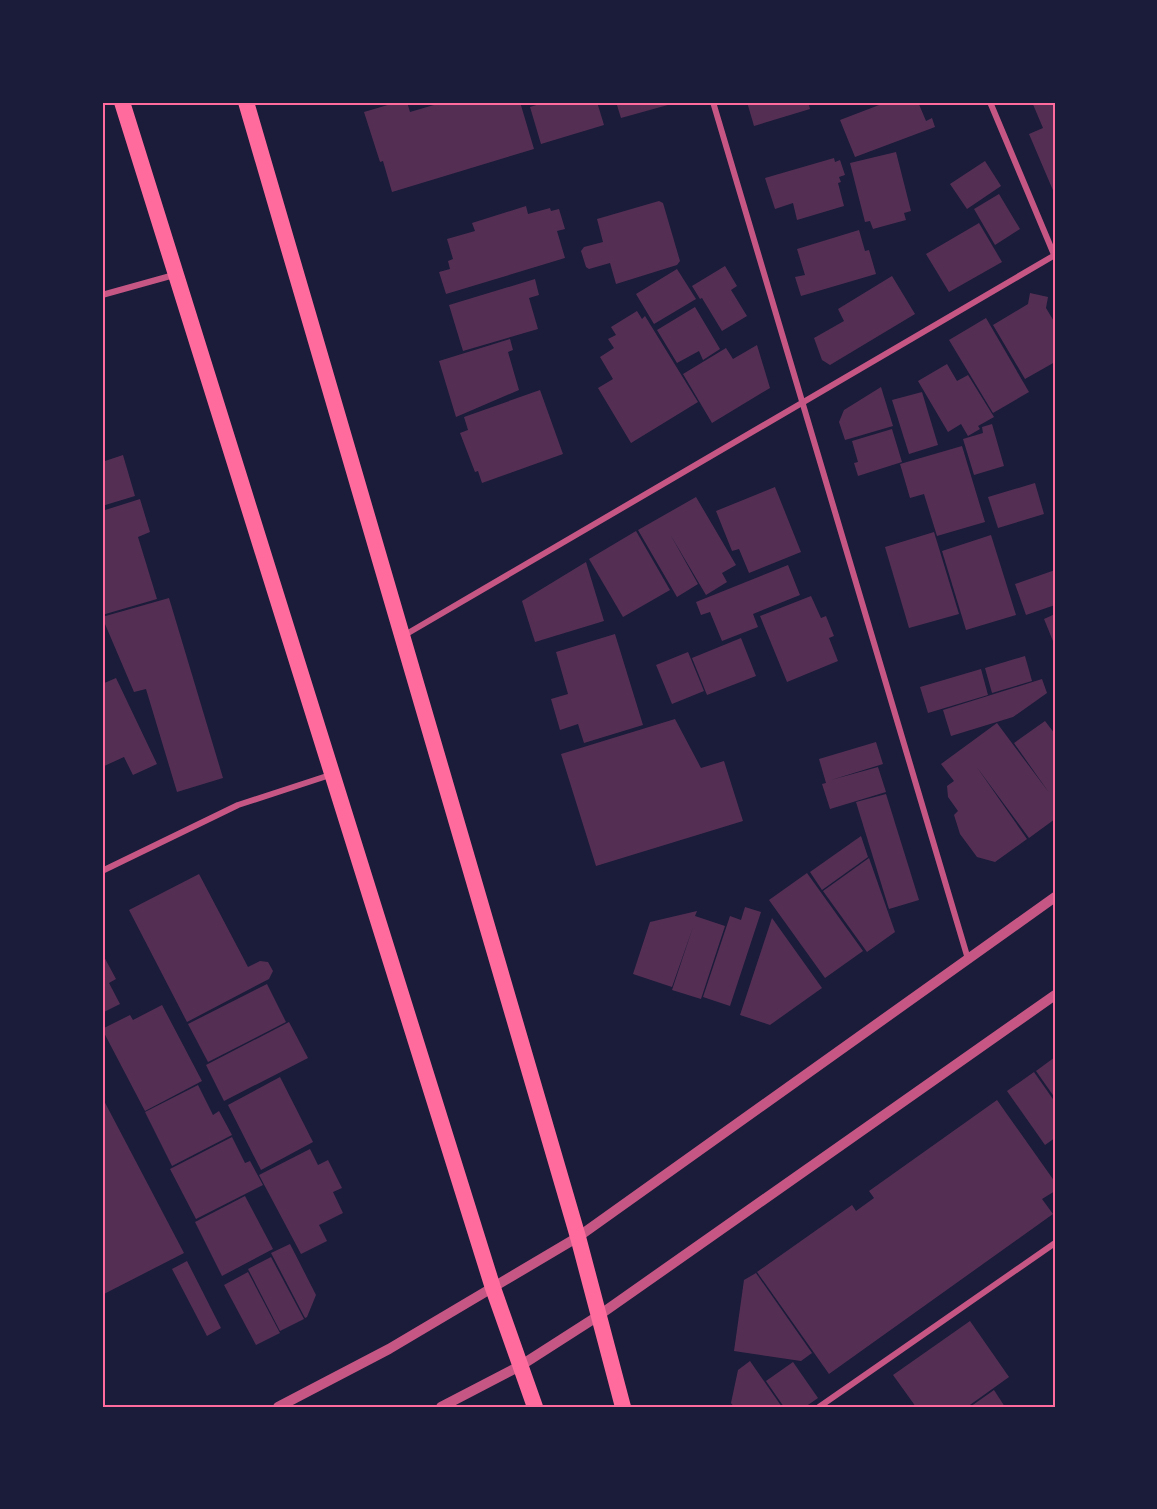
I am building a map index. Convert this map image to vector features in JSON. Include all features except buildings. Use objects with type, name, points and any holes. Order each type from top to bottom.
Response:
[{"type":"highway","points":[[122,102],[493,1288],[535,1407]]},
{"type":"highway","points":[[246,102],[578,1238],[623,1407]]},
{"type":"street","points":[[713,102],[968,959]]},
{"type":"street","points":[[402,636],[1055,256],[990,102]]},
{"type":"street","points":[[102,295],[175,274]]},
{"type":"street","points":[[102,871],[238,805],[332,774]]},
{"type":"street","points":[[278,1407],[390,1349],[578,1238],[1055,897]]},
{"type":"street","points":[[441,1407],[520,1366],[598,1316],[1055,994]]},
{"type":"street","points":[[819,1407],[1055,1243]]}]
